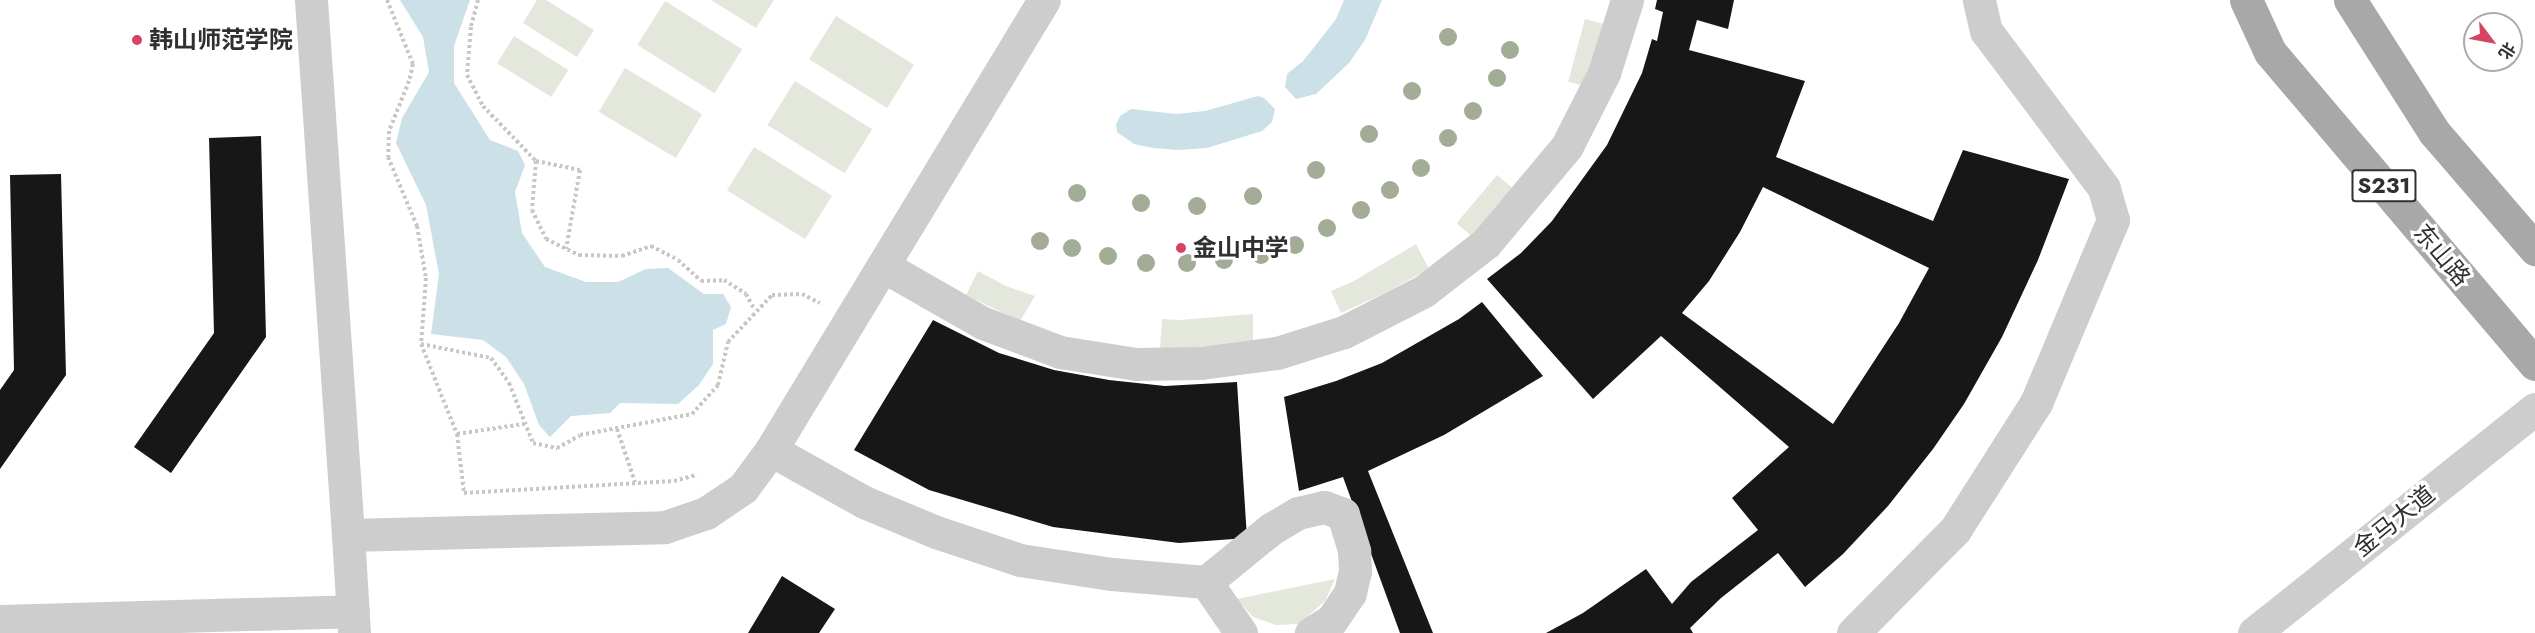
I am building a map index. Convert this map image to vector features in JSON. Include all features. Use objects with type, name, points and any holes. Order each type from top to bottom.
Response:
[{"type":"main road","name":"东山路","points":[[2246,0],[2270,52],[2535,364]]},
{"type":"main road","points":[[2350,0],[2434,132],[2535,249]]},
{"type":"street","points":[[0,621],[52,627],[354,622],[311,0]]},
{"type":"street","points":[[348,535],[665,527],[706,513],[742,488],[771,450],[1044,0]]},
{"type":"street","points":[[883,266],[982,323],[1060,352],[1136,364],[1201,363],[1277,353],[1344,332],[1424,291],[1486,243],[1568,146],[1604,73],[1627,0]]},
{"type":"street","points":[[1853,633],[1881,608],[1955,530],[2036,403],[2113,220],[2104,188],[1986,31],[1979,0]]},
{"type":"street","name":"金马大道","points":[[2254,633],[2535,409]]},
{"type":"street","points":[[771,450],[864,502],[936,532],[1020,560],[1112,574],[1206,582],[1271,529],[1298,513],[1324,507],[1343,514],[1354,551],[1355,571],[1350,593],[1332,620],[1311,633]]},
{"type":"street","points":[[1206,582],[1242,633]]},
{"type":"path","points":[[387,0],[413,64],[409,81],[389,131],[388,157],[417,226],[426,278],[421,345],[457,434],[466,533]]},
{"type":"path","points":[[478,0],[471,27],[466,75],[483,106],[536,161],[580,170],[566,249]]},
{"type":"path","points":[[536,161],[532,210],[546,239],[579,255],[622,256],[651,246],[678,260],[701,281],[724,280],[746,294],[755,310]]},
{"type":"path","points":[[421,345],[491,358],[508,382],[533,443],[557,448],[580,435],[692,414],[718,386],[728,342],[755,310],[772,295],[802,294],[850,319]]},
{"type":"path","points":[[811,312],[817,302]]},
{"type":"path","points":[[457,434],[524,424]]},
{"type":"path","points":[[617,429],[635,482]]},
{"type":"path","points":[[464,493],[674,481],[706,472]]},
{"type":"shaded area","points":[[537,0],[546,0],[594,30],[577,57],[523,23]]},
{"type":"shaded area","points":[[711,0],[774,0],[756,28]]},
{"type":"shaded area","points":[[665,1],[742,49],[715,93],[637,45]]},
{"type":"shaded area","points":[[836,16],[914,65],[887,108],[809,59]]},
{"type":"shaded area","points":[[1585,19],[1611,26],[1594,89],[1568,82]]},
{"type":"shaded area","points":[[514,36],[568,70],[551,97],[497,63]]},
{"type":"shaded area","points":[[625,68],[702,114],[676,158],[599,112]]},
{"type":"shaded area","points":[[795,81],[872,129],[845,173],[767,125]]},
{"type":"shaded area","points":[[754,147],[832,196],[805,239],[727,190]]},
{"type":"shaded area","points":[[1497,175],[1516,191],[1476,239],[1457,223]]},
{"type":"shaded area","points":[[1416,244],[1429,269],[1341,313],[1331,291],[1354,281]]},
{"type":"shaded area","points":[[978,271],[1006,286],[1035,296],[1020,321],[966,295]]},
{"type":"shaded area","points":[[1253,314],[1253,344],[1160,350],[1162,319],[1179,320]]},
{"type":"shaded area","points":[[1335,579],[1325,601],[1299,624],[1276,625],[1253,617],[1237,599]]},
{"type":"water","points":[[400,0],[470,0],[454,46],[454,83],[490,140],[518,151],[525,165],[515,192],[522,233],[545,267],[586,282],[618,282],[646,269],[668,268],[704,294],[723,294],[731,307],[726,324],[713,330],[713,364],[699,385],[678,404],[620,403],[610,413],[571,416],[550,437],[539,425],[524,384],[506,357],[483,340],[431,334],[439,274],[426,205],[396,143],[402,118],[429,72],[423,37]]},
{"type":"water","points":[[1344,0],[1382,0],[1365,40],[1349,63],[1316,94],[1296,99],[1285,87],[1287,74],[1303,61],[1336,19]]},
{"type":"water","points":[[1258,96],[1264,98],[1275,109],[1272,122],[1262,131],[1207,148],[1178,150],[1153,148],[1134,144],[1117,132],[1116,125],[1120,116],[1131,109],[1177,114],[1205,111]]},
{"type":"building","points":[[1657,0],[1734,0],[1728,29],[1697,20],[1689,50],[1805,81],[1776,157],[1933,221],[1963,150],[2069,179],[2038,260],[2002,337],[1964,404],[1933,449],[1888,506],[1843,554],[1805,587],[1778,553],[1721,598],[1690,628],[1693,633],[1546,633],[1583,613],[1646,569],[1672,604],[1691,582],[1758,530],[1732,498],[1789,447],[1661,336],[1593,399],[1487,279],[1521,253],[1552,221],[1607,145],[1642,73],[1652,39],[1657,41],[1663,12],[1655,9]],"holes":[[[1763,187],[1929,268],[1899,323],[1833,424],[1682,313],[1709,281],[1740,232]]]},
{"type":"building","points":[[261,136],[266,337],[171,473],[134,447],[214,333],[209,138]]},
{"type":"building","points":[[61,174],[66,375],[0,469],[0,390],[14,370],[10,175]]},
{"type":"building","points":[[1482,302],[1543,376],[1444,435],[1368,471],[1433,633],[1400,633],[1343,477],[1299,491],[1284,397],[1336,381],[1382,363],[1459,319]]},
{"type":"building","points":[[933,320],[999,353],[1054,370],[1109,380],[1165,386],[1237,382],[1247,538],[1179,543],[1053,527],[929,490],[854,450]]},
{"type":"building","points":[[782,576],[835,609],[819,633],[748,633]]},
{"type":"place","name":"韩山师范学院","points":[[137,40]]},
{"type":"place","name":"金山中学","points":[[1181,248]]}]
